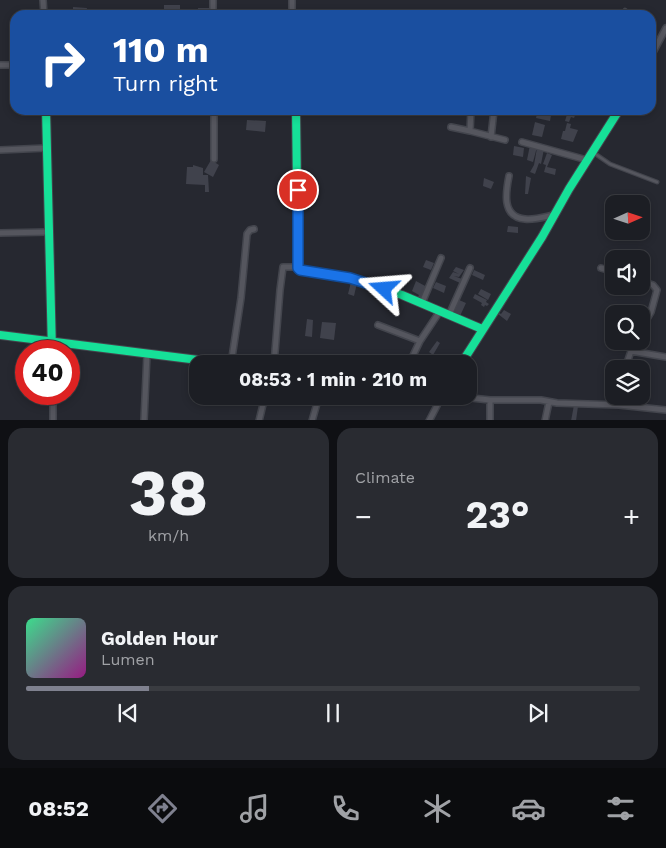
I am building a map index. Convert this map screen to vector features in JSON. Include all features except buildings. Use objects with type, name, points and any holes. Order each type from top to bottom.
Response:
[{"type":"street","points":[[656,46],[666,28]]},
{"type":"street","points":[[46,115],[52,340]]},
{"type":"street","points":[[214,115],[214,159]]},
{"type":"street","points":[[296,115],[298,268]]},
{"type":"street","points":[[470,131],[471,115]]},
{"type":"street","points":[[491,136],[493,115]]},
{"type":"street","points":[[466,355],[529,258],[616,115]]},
{"type":"street","points":[[451,127],[505,140]]},
{"type":"street","points":[[522,142],[588,160]]},
{"type":"street","points":[[0,150],[47,148]]},
{"type":"street","points":[[509,176],[506,200],[512,212],[523,219],[553,216]]},
{"type":"street","points":[[232,355],[241,298],[247,234],[250,230],[254,229]]},
{"type":"street","points":[[0,233],[49,232]]},
{"type":"street","points":[[422,303],[441,258]]},
{"type":"street","points":[[275,355],[283,267],[350,278],[422,303],[482,329]]},
{"type":"street","points":[[449,314],[470,268]]},
{"type":"street","points":[[601,268],[605,269]]},
{"type":"street","points":[[650,284],[656,290],[650,315]]},
{"type":"street","points":[[413,355],[420,341],[440,311]]},
{"type":"street","points":[[378,325],[420,341]]},
{"type":"street","points":[[0,335],[37,340]]},
{"type":"street","points":[[80,346],[189,359]]},
{"type":"street","points":[[628,360],[631,352],[666,357]]},
{"type":"street","points":[[144,420],[147,354]]},
{"type":"street","points":[[477,399],[605,405]]},
{"type":"street","points":[[490,400],[490,420]]},
{"type":"street","points":[[544,420],[549,402]]},
{"type":"street","points":[[53,405],[53,420]]},
{"type":"street","points":[[260,420],[263,405]]},
{"type":"street","points":[[312,420],[316,405]]},
{"type":"street","points":[[429,420],[437,405]]},
{"type":"street","points":[[616,405],[666,410]]},
{"type":"lane","points":[[593,152],[610,164],[657,182]]},
{"type":"traffic: fast","points":[[46,115],[52,340]]},
{"type":"traffic: fast","points":[[296,115],[298,267],[300,270],[350,278],[402,295],[482,329]]},
{"type":"traffic: fast","points":[[467,355],[542,237],[569,189],[616,115]]},
{"type":"traffic: fast","points":[[0,335],[189,359]]},
{"type":"route","points":[[298,190],[298,268],[300,270],[350,278],[384,289]]}]
